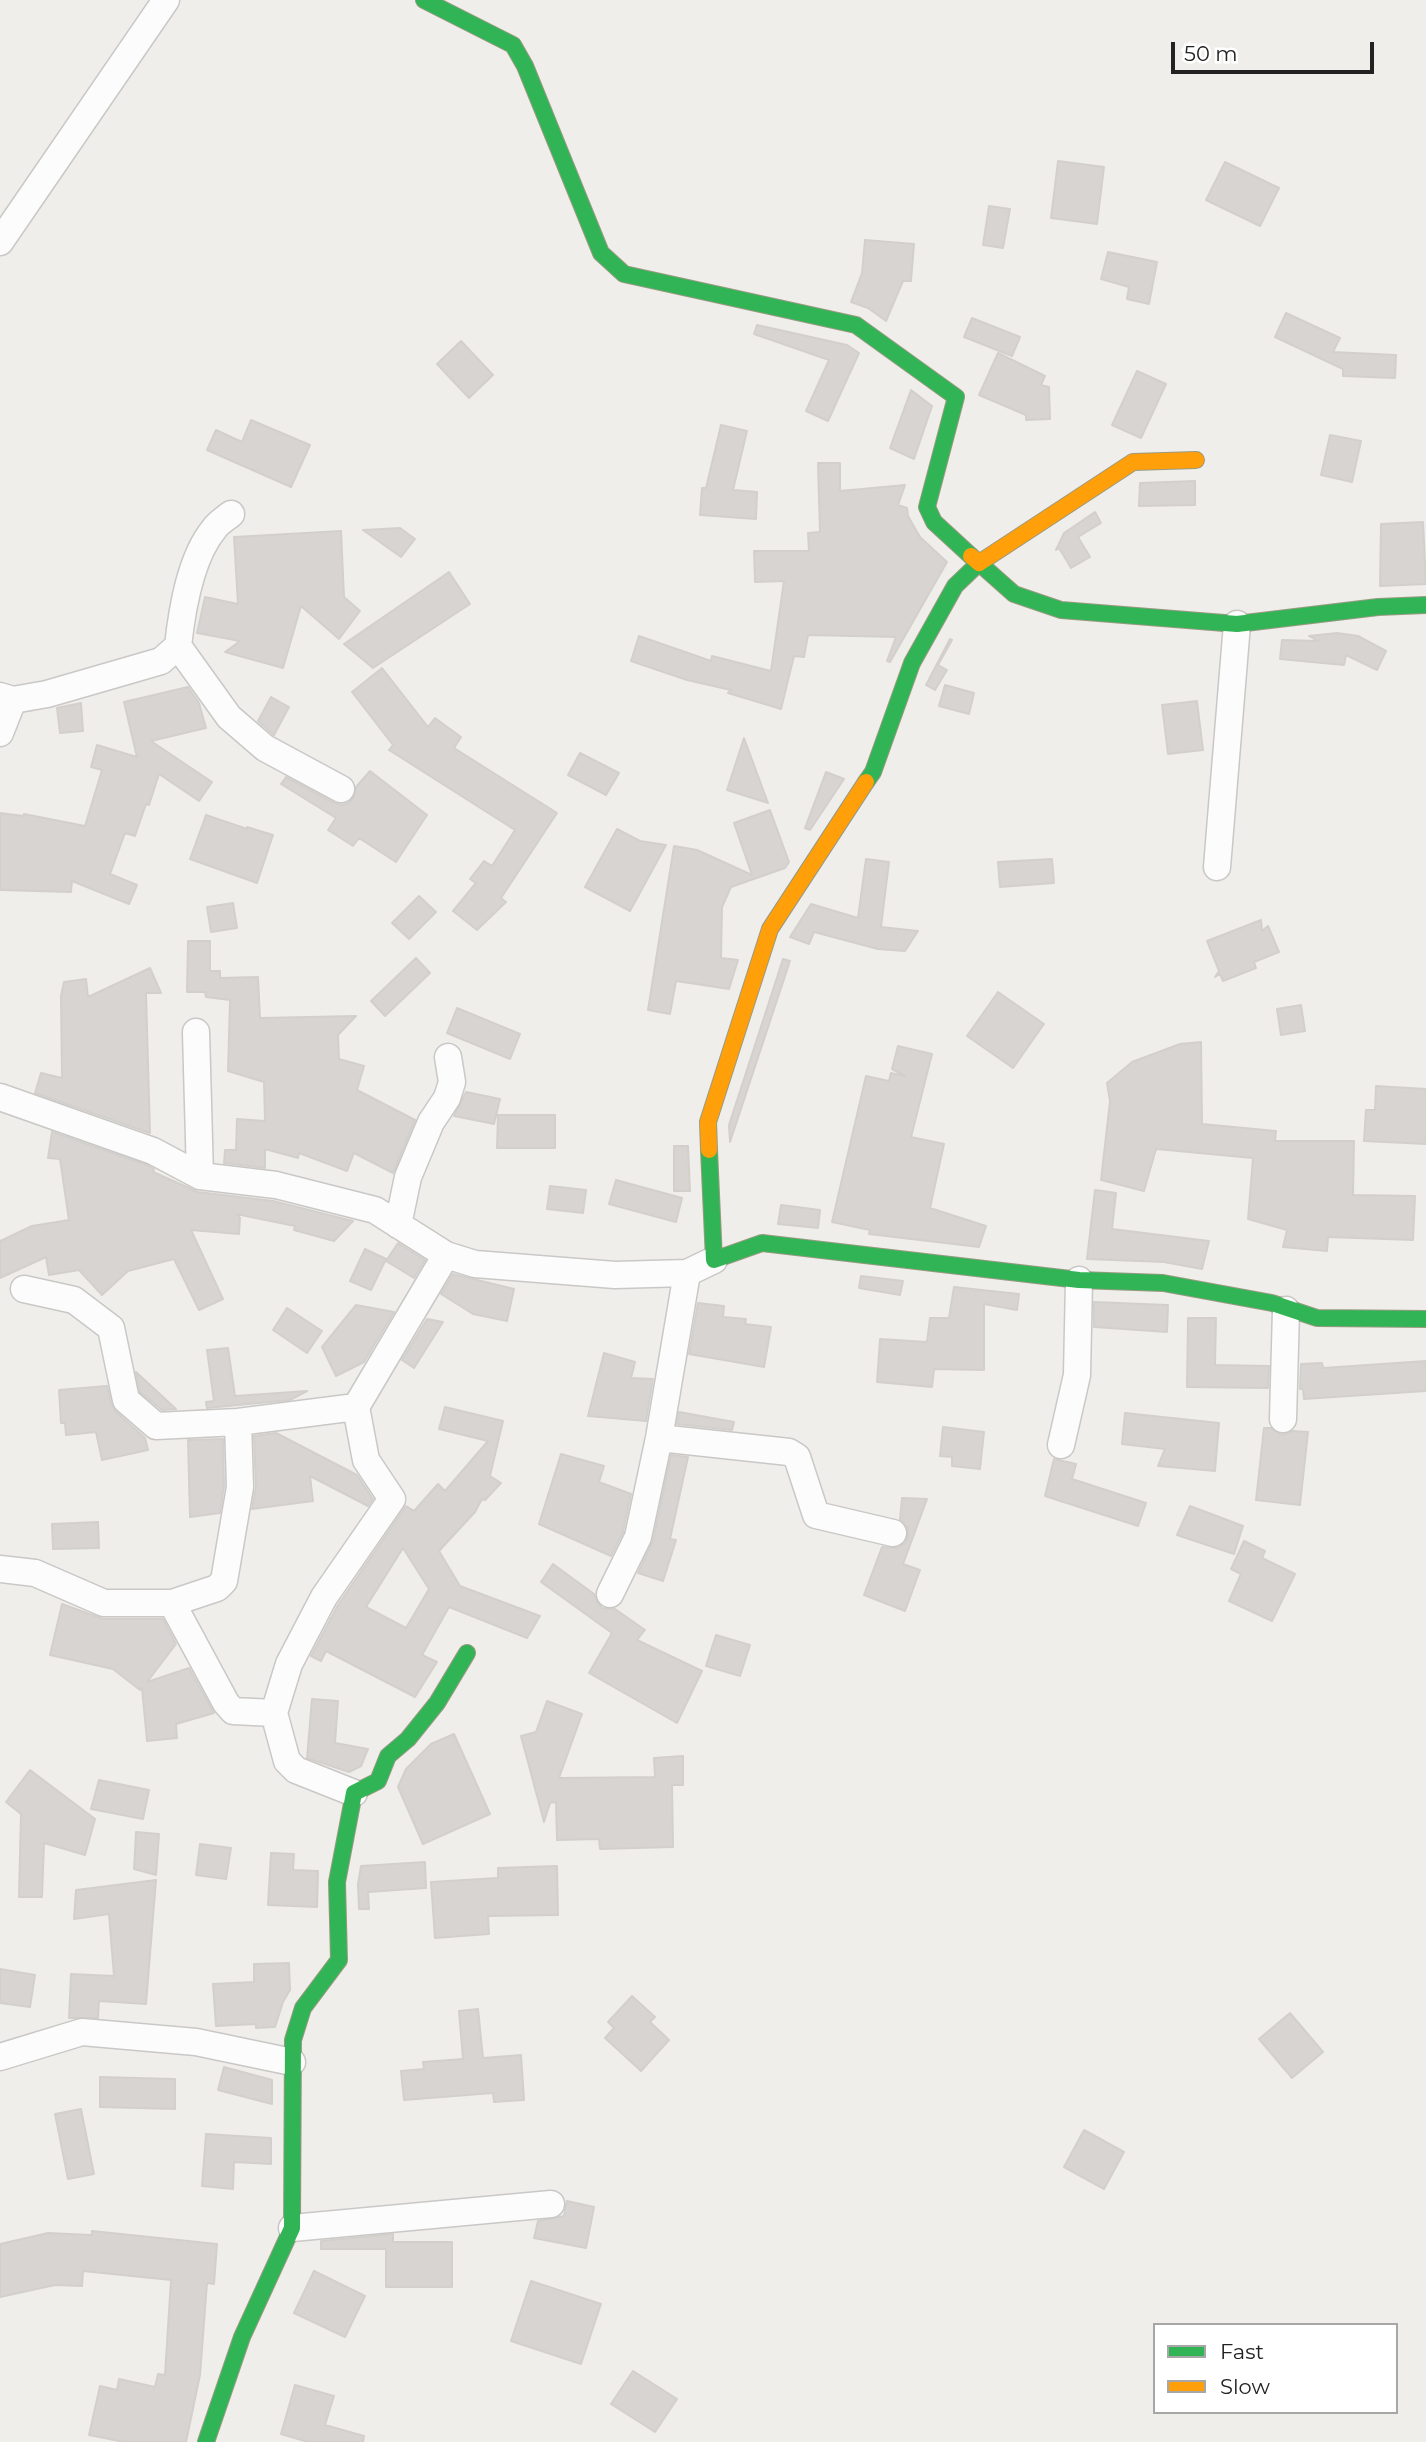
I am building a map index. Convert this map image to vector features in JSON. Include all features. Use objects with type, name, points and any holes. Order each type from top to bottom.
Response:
[{"type":"street","points":[[0,242],[166,0]]},
{"type":"street","points":[[425,0],[513,45],[525,66],[601,253],[624,274],[856,325],[956,397],[927,507],[934,522],[1014,594],[1061,610],[1237,624],[1378,607],[1426,605]]},
{"type":"street","points":[[715,1260],[708,1122],[770,929],[873,772],[912,663],[955,586],[979,563],[1133,462],[1196,460]]},
{"type":"street","points":[[0,733],[7,698],[47,694],[161,661],[177,646],[182,610],[201,549],[215,527],[231,514]]},
{"type":"street","points":[[1217,867],[1237,624]]},
{"type":"street","points":[[177,646],[229,717],[265,748],[341,789]]},
{"type":"street","points":[[196,1032],[200,1176]]},
{"type":"street","points":[[398,1225],[408,1177],[431,1122],[447,1098],[452,1082],[448,1056]]},
{"type":"street","points":[[0,1097],[153,1151],[200,1176],[276,1185],[375,1210],[446,1255],[475,1264],[615,1275],[687,1273],[762,1243],[1079,1280],[1163,1283],[1272,1303],[1286,1310],[1317,1318],[1426,1319]]},
{"type":"street","points":[[446,1255],[356,1407],[366,1460],[392,1499],[324,1597],[289,1664],[274,1713],[287,1761],[296,1770],[354,1793],[378,1781],[388,1756],[408,1739],[437,1703],[467,1653]]},
{"type":"street","points":[[610,1594],[638,1537],[659,1438],[687,1273]]},
{"type":"street","points":[[1061,1445],[1077,1375],[1079,1280]]},
{"type":"street","points":[[24,1289],[74,1300],[111,1328],[127,1400],[156,1426],[238,1422],[356,1407]]},
{"type":"street","points":[[1283,1419],[1286,1310]]},
{"type":"street","points":[[0,1569],[35,1573],[104,1603],[172,1603],[218,1588],[225,1581],[240,1487],[238,1422]]},
{"type":"street","points":[[659,1438],[789,1452],[797,1457],[816,1515],[893,1533]]},
{"type":"street","points":[[172,1603],[226,1703],[233,1711],[274,1713]]},
{"type":"street","points":[[206,2442],[242,2337],[292,2228],[293,2040],[303,2008],[339,1960],[337,1882],[354,1793]]},
{"type":"street","points":[[0,2057],[82,2032],[196,2042],[292,2062]]},
{"type":"street","points":[[292,2228],[551,2204]]},
{"type":"building","points":[[1058,161],[1104,167],[1097,224],[1051,218]]},
{"type":"building","points":[[1225,162],[1279,188],[1260,226],[1206,200]]},
{"type":"building","points":[[989,206],[1010,209],[1003,248],[983,245]]},
{"type":"building","points":[[865,240],[914,244],[911,281],[903,281],[886,321],[868,308],[851,302],[862,273]]},
{"type":"building","points":[[1108,252],[1157,262],[1149,304],[1127,299],[1129,287],[1101,279]]},
{"type":"building","points":[[1286,313],[1340,338],[1333,352],[1396,355],[1395,378],[1343,376],[1343,369],[1275,337]]},
{"type":"building","points":[[972,318],[1020,337],[1012,356],[964,337]]},
{"type":"building","points":[[757,325],[847,345],[859,353],[828,421],[806,411],[829,360],[754,334]]},
{"type":"building","points":[[461,341],[493,375],[469,398],[437,364]]},
{"type":"building","points":[[998,353],[1045,376],[1041,385],[1049,387],[1050,419],[1026,420],[1026,415],[979,395]]},
{"type":"building","points":[[1137,371],[1166,384],[1141,438],[1112,425]]},
{"type":"building","points":[[911,390],[932,406],[914,459],[890,448]]},
{"type":"building","points":[[251,420],[310,445],[291,487],[207,450],[216,430],[242,442]]},
{"type":"building","points":[[721,425],[747,431],[733,490],[757,492],[756,519],[700,515],[702,488],[706,488]]},
{"type":"building","points":[[1330,435],[1361,441],[1352,482],[1321,475]]},
{"type":"building","points":[[818,463],[840,463],[840,491],[905,485],[898,505],[907,508],[908,516],[920,537],[947,562],[890,662],[887,661],[896,637],[808,635],[804,657],[794,656],[781,709],[728,693],[731,690],[687,680],[631,661],[639,636],[711,661],[712,656],[771,671],[784,581],[755,582],[754,551],[809,551],[808,533],[820,532]]},
{"type":"building","points":[[1195,481],[1195,505],[1139,506],[1140,483]]},
{"type":"building","points":[[1095,512],[1101,523],[1078,537],[1090,557],[1071,568],[1059,548],[1056,550],[1064,533]]},
{"type":"building","points":[[1423,522],[1426,584],[1380,586],[1381,524]]},
{"type":"building","points":[[400,528],[415,539],[401,557],[363,530]]},
{"type":"building","points":[[341,531],[344,597],[360,611],[339,639],[301,606],[283,668],[225,652],[240,641],[197,633],[205,597],[238,604],[234,537]]},
{"type":"building","points":[[449,572],[470,604],[373,668],[344,644]]},
{"type":"building","points":[[1337,633],[1358,636],[1386,651],[1377,670],[1346,655],[1344,665],[1280,659],[1282,640],[1318,641],[1309,636]]},
{"type":"building","points":[[950,639],[952,640],[938,665],[947,670],[935,690],[926,685]]},
{"type":"building","points":[[382,668],[428,727],[435,718],[461,737],[454,748],[557,813],[501,898],[506,902],[477,930],[453,911],[476,883],[470,879],[484,861],[492,866],[515,830],[389,750],[393,745],[352,692]]},
{"type":"building","points":[[945,685],[974,693],[969,714],[939,706]]},
{"type":"building","points":[[188,687],[199,703],[206,728],[151,741],[212,782],[199,801],[159,774],[135,836],[125,833],[110,874],[137,885],[129,904],[72,881],[71,892],[0,890],[0,813],[24,814],[85,826],[102,770],[91,767],[97,745],[137,757],[124,702]]},
{"type":"building","points":[[271,697],[289,707],[274,735],[258,721]]},
{"type":"building","points":[[1197,701],[1203,750],[1168,754],[1162,705]]},
{"type":"building","points":[[81,703],[83,731],[60,733],[57,708]]},
{"type":"building","points":[[744,738],[768,803],[727,790]]},
{"type":"building","points":[[580,753],[619,773],[606,795],[568,775]]},
{"type":"building","points":[[370,771],[427,815],[396,862],[359,838],[353,846],[328,830],[336,818],[281,784],[286,777],[342,805],[349,803],[354,797],[356,787]]},
{"type":"building","points":[[826,772],[844,779],[810,830],[805,828]]},
{"type":"building","points":[[770,810],[789,862],[785,868],[731,887],[722,907],[721,958],[738,960],[729,989],[676,981],[670,1014],[648,1010],[674,846],[697,850],[752,875],[734,823]]},
{"type":"building","points":[[206,815],[273,835],[257,883],[190,859]]},
{"type":"building","points":[[617,829],[640,841],[666,845],[630,911],[585,887]]},
{"type":"building","points":[[866,859],[889,862],[881,927],[918,931],[905,951],[878,949],[814,932],[809,944],[790,937],[811,904],[858,918]]},
{"type":"building","points":[[1052,859],[1054,883],[1000,887],[998,862]]},
{"type":"building","points":[[419,896],[436,912],[409,939],[392,923]]},
{"type":"building","points":[[233,903],[237,928],[211,932],[207,907]]},
{"type":"building","points":[[1261,920],[1262,931],[1268,926],[1279,952],[1254,962],[1256,968],[1223,981],[1220,974],[1215,977],[1219,971],[1207,941]]},
{"type":"building","points":[[188,941],[210,941],[210,971],[220,971],[220,978],[258,977],[260,1018],[356,1016],[338,1035],[339,1059],[364,1066],[357,1090],[415,1120],[393,1173],[354,1153],[347,1171],[299,1153],[298,1158],[265,1149],[265,1168],[224,1163],[225,1150],[236,1150],[237,1119],[265,1121],[264,1082],[228,1071],[230,1000],[206,997],[205,992],[187,992]]},
{"type":"building","points":[[416,958],[430,973],[385,1016],[371,1001]]},
{"type":"building","points":[[783,959],[790,961],[730,1142],[729,1125]]},
{"type":"building","points":[[150,968],[161,993],[146,993],[150,1133],[35,1093],[41,1073],[62,1078],[61,996],[64,982],[86,979],[88,997]]},
{"type":"building","points":[[998,992],[1044,1024],[1013,1068],[967,1036]]},
{"type":"building","points":[[1301,1005],[1305,1031],[1281,1035],[1277,1009]]},
{"type":"building","points":[[457,1008],[520,1034],[510,1059],[447,1033]]},
{"type":"building","points":[[1201,1042],[1202,1124],[1276,1131],[1275,1141],[1354,1141],[1353,1195],[1415,1196],[1413,1240],[1328,1237],[1327,1251],[1283,1247],[1287,1230],[1248,1219],[1253,1158],[1156,1149],[1144,1191],[1101,1180],[1110,1101],[1107,1083],[1132,1062],[1180,1044]]},
{"type":"building","points":[[898,1046],[932,1054],[911,1137],[944,1144],[930,1208],[986,1226],[979,1247],[869,1234],[870,1230],[832,1222],[866,1076],[889,1081],[891,1073],[905,1076],[892,1069]]},
{"type":"building","points":[[1376,1086],[1426,1089],[1426,1144],[1364,1141],[1366,1110],[1375,1110]]},
{"type":"building","points":[[466,1092],[500,1099],[494,1124],[454,1116]]},
{"type":"building","points":[[498,1115],[555,1115],[555,1148],[497,1148]]},
{"type":"building","points":[[52,1132],[147,1165],[154,1169],[153,1172],[198,1192],[273,1201],[353,1221],[334,1241],[294,1230],[295,1226],[236,1214],[240,1218],[239,1234],[191,1230],[223,1299],[199,1310],[174,1259],[128,1271],[102,1295],[79,1270],[49,1275],[46,1257],[0,1278],[0,1241],[32,1226],[69,1220],[60,1159],[48,1158]]},
{"type":"building","points":[[674,1146],[688,1146],[690,1191],[674,1191]]},
{"type":"building","points":[[616,1180],[682,1198],[676,1222],[609,1204]]},
{"type":"building","points":[[550,1186],[586,1190],[583,1213],[547,1209]]},
{"type":"building","points":[[1095,1190],[1116,1193],[1112,1229],[1209,1241],[1202,1269],[1164,1262],[1087,1259]]},
{"type":"building","points":[[781,1205],[820,1210],[818,1228],[778,1224]]},
{"type":"building","points":[[398,1243],[425,1260],[414,1278],[386,1261]]},
{"type":"building","points":[[365,1249],[386,1259],[371,1290],[350,1281]]},
{"type":"building","points":[[453,1274],[514,1289],[507,1321],[473,1314],[441,1294]]},
{"type":"building","points":[[861,1276],[903,1281],[900,1295],[859,1288]]},
{"type":"building","points":[[954,1287],[1019,1294],[1017,1310],[984,1304],[984,1370],[934,1369],[932,1387],[877,1382],[880,1339],[927,1342],[930,1318],[949,1318]]},
{"type":"building","points":[[1094,1302],[1168,1305],[1167,1332],[1094,1327]]},
{"type":"building","points":[[698,1303],[724,1306],[723,1317],[746,1319],[745,1324],[771,1327],[764,1367],[689,1354]]},
{"type":"building","points":[[356,1305],[394,1312],[364,1362],[336,1376],[322,1347]]},
{"type":"building","points":[[287,1308],[322,1331],[307,1353],[273,1330]]},
{"type":"building","points":[[1188,1318],[1216,1318],[1215,1365],[1269,1366],[1268,1388],[1187,1387]]},
{"type":"building","points":[[427,1319],[443,1322],[414,1368],[402,1360]]},
{"type":"building","points":[[228,1348],[235,1396],[307,1391],[290,1400],[207,1408],[206,1402],[214,1401],[207,1350]]},
{"type":"building","points":[[604,1353],[635,1362],[631,1378],[653,1379],[646,1421],[588,1416]]},
{"type":"building","points":[[1426,1361],[1426,1391],[1304,1399],[1303,1389],[1300,1389],[1301,1364],[1322,1363],[1323,1368]]},
{"type":"building","points":[[136,1372],[176,1409],[162,1410],[140,1392]]},
{"type":"building","points":[[107,1386],[115,1411],[145,1438],[148,1450],[102,1460],[96,1432],[66,1435],[65,1423],[61,1423],[59,1390]]},
{"type":"building","points":[[445,1407],[503,1421],[490,1476],[501,1483],[485,1500],[482,1499],[475,1512],[439,1551],[460,1586],[540,1616],[527,1638],[449,1607],[422,1655],[437,1662],[415,1697],[326,1651],[321,1661],[311,1656],[338,1605],[406,1506],[414,1511],[438,1484],[445,1491],[488,1441],[439,1429]],"holes":[[[403,1548],[429,1589],[406,1628],[366,1607]]]},
{"type":"building","points":[[679,1412],[734,1422],[732,1430],[677,1424]]},
{"type":"building","points":[[1125,1413],[1219,1423],[1215,1471],[1158,1466],[1165,1449],[1122,1444]]},
{"type":"building","points":[[943,1427],[984,1432],[980,1469],[952,1466],[952,1457],[940,1456]]},
{"type":"building","points":[[1264,1428],[1271,1428],[1282,1435],[1293,1431],[1308,1432],[1300,1505],[1256,1500]]},
{"type":"building","points":[[276,1433],[357,1475],[373,1499],[368,1506],[310,1476],[313,1501],[252,1509],[256,1487],[254,1436]]},
{"type":"building","points":[[223,1439],[224,1486],[220,1513],[190,1517],[188,1440]]},
{"type":"building","points":[[561,1454],[604,1466],[599,1482],[631,1494],[623,1532],[611,1556],[539,1524]]},
{"type":"building","points":[[671,1455],[688,1457],[670,1539],[676,1540],[663,1581],[638,1573],[653,1541]]},
{"type":"building","points":[[1054,1459],[1076,1464],[1072,1479],[1146,1503],[1138,1526],[1045,1496]]},
{"type":"building","points":[[902,1498],[927,1499],[903,1564],[920,1570],[905,1611],[864,1595],[882,1547],[898,1548],[908,1537],[908,1528],[900,1520]]},
{"type":"building","points":[[1190,1506],[1243,1526],[1234,1554],[1177,1535]]},
{"type":"building","points":[[98,1522],[99,1548],[53,1549],[52,1524]]},
{"type":"building","points":[[1244,1541],[1265,1551],[1262,1558],[1295,1574],[1272,1621],[1229,1601],[1241,1574],[1231,1569]]},
{"type":"building","points":[[553,1564],[594,1594],[602,1608],[615,1609],[645,1630],[637,1640],[702,1671],[677,1723],[589,1673],[612,1633],[541,1582]]},
{"type":"building","points":[[62,1604],[103,1619],[163,1619],[176,1644],[147,1682],[189,1668],[214,1713],[176,1724],[177,1738],[147,1741],[142,1688],[140,1690],[113,1669],[50,1655]]},
{"type":"building","points":[[716,1635],[750,1645],[740,1676],[706,1666]]},
{"type":"building","points":[[312,1699],[338,1701],[335,1743],[368,1749],[361,1766],[349,1772],[307,1758]]},
{"type":"building","points":[[547,1701],[582,1714],[559,1778],[655,1777],[654,1758],[683,1756],[683,1785],[672,1785],[673,1847],[600,1849],[599,1839],[557,1840],[556,1802],[550,1803],[544,1822],[521,1736],[536,1732]]},
{"type":"building","points":[[454,1734],[490,1814],[423,1844],[398,1787],[406,1769],[431,1744]]},
{"type":"building","points":[[30,1770],[95,1819],[85,1855],[44,1843],[42,1897],[19,1897],[21,1814],[6,1802]]},
{"type":"building","points":[[99,1780],[149,1790],[143,1819],[91,1809]]},
{"type":"building","points":[[136,1832],[159,1834],[156,1875],[134,1869]]},
{"type":"building","points":[[200,1844],[231,1848],[226,1879],[196,1875]]},
{"type":"building","points":[[271,1853],[294,1854],[293,1870],[318,1871],[317,1907],[268,1905]]},
{"type":"building","points":[[425,1862],[426,1888],[368,1892],[369,1909],[359,1909],[358,1884],[361,1866]]},
{"type":"building","points":[[557,1866],[558,1915],[488,1916],[489,1934],[435,1938],[431,1882],[498,1878],[498,1868]]},
{"type":"building","points":[[156,1880],[146,2004],[99,2001],[98,2018],[69,2018],[71,1974],[114,1976],[109,1914],[74,1919],[76,1890]]},
{"type":"building","points":[[289,1963],[290,1990],[275,2027],[256,2028],[256,2024],[216,2026],[213,1984],[254,1982],[254,1964]]},
{"type":"building","points":[[0,1969],[35,1975],[30,2007],[0,2003]]},
{"type":"building","points":[[632,1996],[655,2017],[650,2022],[669,2040],[641,2071],[605,2038],[614,2028],[608,2022]]},
{"type":"building","points":[[478,2009],[483,2058],[521,2055],[524,2100],[494,2102],[493,2093],[404,2100],[401,2071],[424,2069],[423,2062],[463,2059],[459,2011]]},
{"type":"building","points":[[1290,2013],[1323,2052],[1292,2078],[1259,2039]]},
{"type":"building","points":[[224,2067],[272,2080],[272,2104],[218,2090]]},
{"type":"building","points":[[100,2077],[175,2079],[175,2109],[100,2107]]},
{"type":"building","points":[[81,2109],[94,2174],[68,2179],[55,2114]]},
{"type":"building","points":[[1084,2130],[1124,2152],[1104,2189],[1064,2167]]},
{"type":"building","points":[[206,2134],[271,2138],[271,2164],[234,2162],[233,2189],[202,2186]]},
{"type":"building","points":[[567,2201],[594,2207],[586,2248],[534,2238],[538,2221],[564,2216]]},
{"type":"building","points":[[92,2231],[217,2244],[214,2284],[207,2283],[200,2375],[186,2442],[124,2442],[89,2435],[100,2386],[117,2390],[119,2379],[155,2387],[158,2374],[165,2375],[171,2280],[83,2271],[82,2286],[55,2285],[0,2297],[0,2244],[48,2233],[92,2235]]},
{"type":"building","points":[[393,2234],[393,2242],[452,2242],[452,2287],[386,2287],[386,2249],[321,2249],[321,2241]]},
{"type":"building","points":[[314,2271],[365,2296],[345,2337],[294,2313]]},
{"type":"building","points":[[531,2281],[601,2304],[581,2364],[511,2341]]},
{"type":"building","points":[[633,2371],[677,2399],[655,2432],[611,2404]]},
{"type":"building","points":[[295,2385],[334,2396],[325,2425],[364,2436],[363,2442],[308,2442],[281,2434]]},
{"type":"traffic: fast","points":[[424,0],[513,45],[525,66],[601,253],[624,274],[856,325],[956,397],[927,507],[934,522],[971,556]]},
{"type":"traffic: fast","points":[[866,782],[873,772],[912,663],[955,586],[979,563],[1014,594],[1061,610],[1237,624],[1378,607],[1426,605]]},
{"type":"traffic: fast","points":[[709,1150],[714,1260],[762,1243],[1079,1280],[1163,1283],[1272,1303],[1317,1318],[1426,1319]]},
{"type":"traffic: fast","points":[[206,2442],[242,2337],[292,2228],[293,2040],[303,2008],[339,1960],[337,1882],[354,1793],[378,1781],[388,1756],[408,1739],[437,1703],[467,1653]]},
{"type":"traffic: slow","points":[[971,556],[979,563],[1133,462],[1196,460]]},
{"type":"traffic: slow","points":[[709,1150],[708,1122],[770,929],[866,782]]}]
